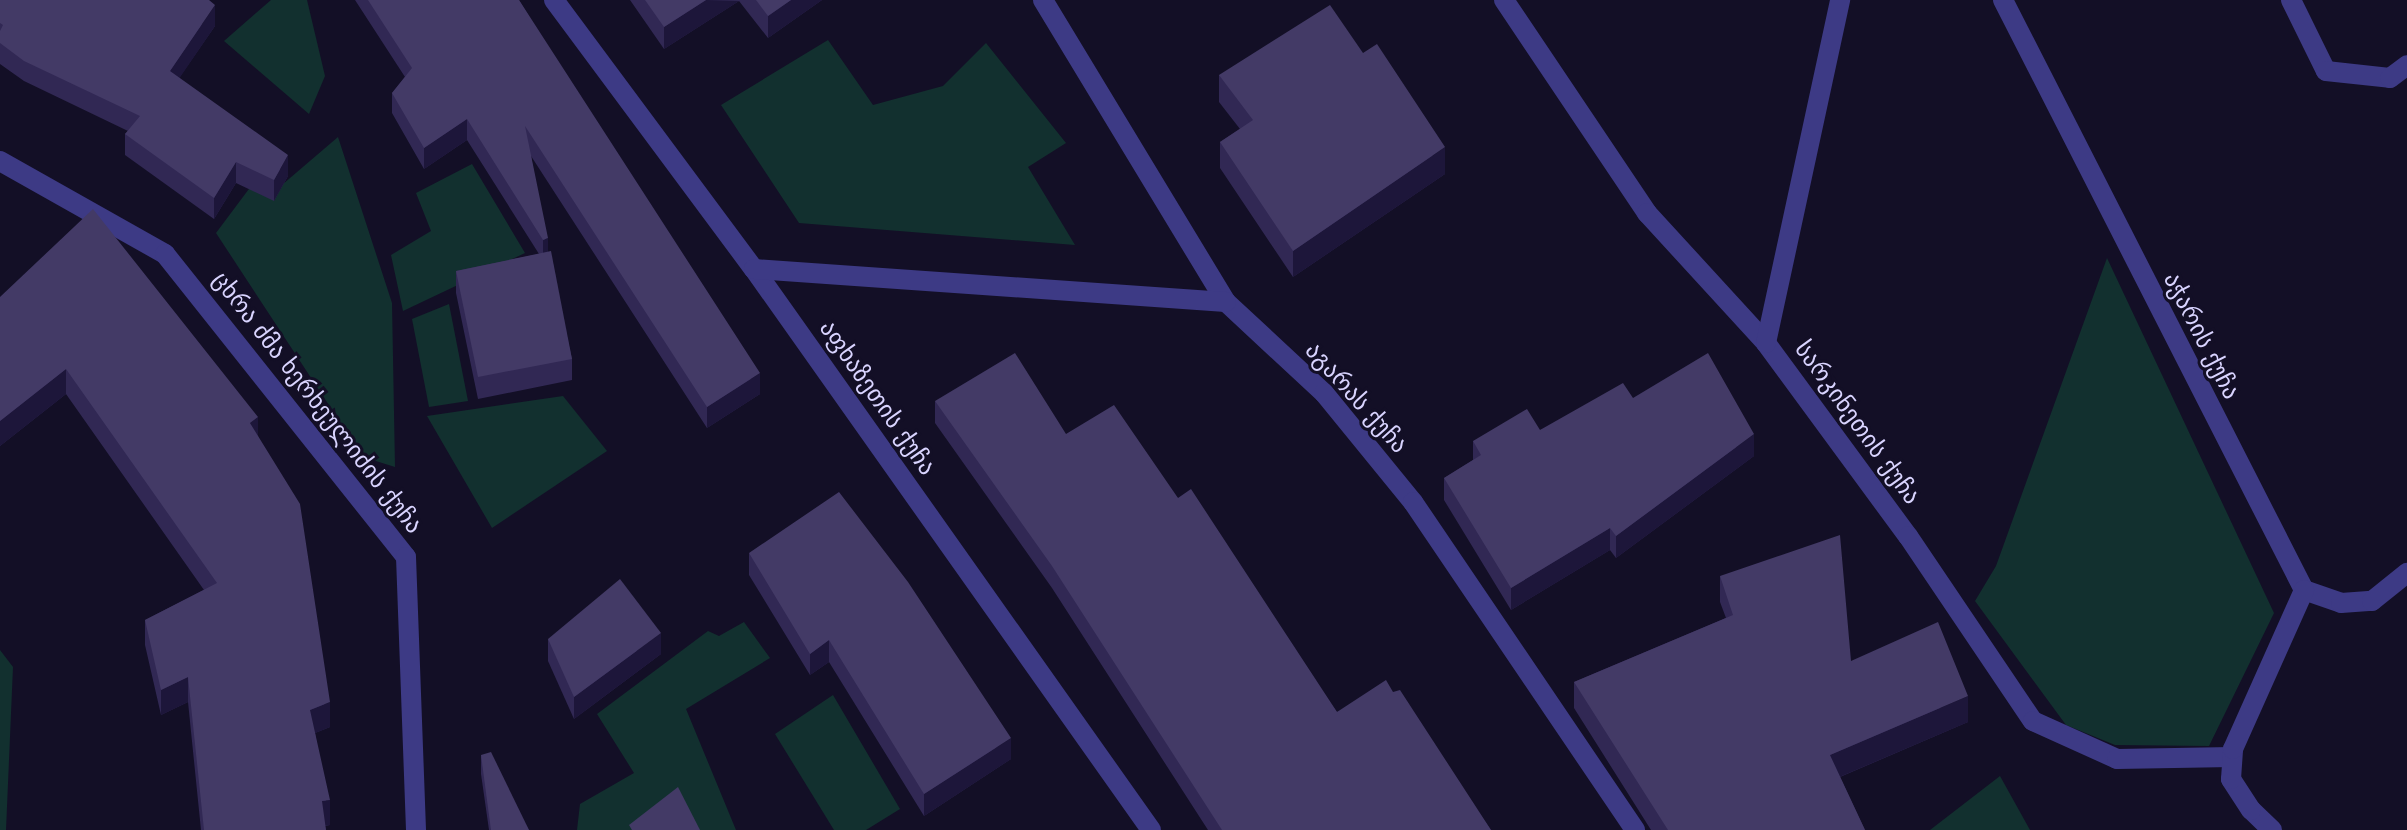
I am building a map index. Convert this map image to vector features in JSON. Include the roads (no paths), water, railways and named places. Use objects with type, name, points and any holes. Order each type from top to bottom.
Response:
[{"type":"street","name":"აფხაზეთის ქუჩა","points":[[554,0],[754,269],[1151,830]]},
{"type":"street","name":"აგარას ქუჩა","points":[[1043,0],[1226,302],[1324,393],[1413,502],[1635,830]]},
{"type":"street","name":"სარკინეთის ქუჩა","points":[[1504,0],[1647,213],[1766,343],[1908,536],[2033,721],[2117,759],[2232,757]]},
{"type":"street","points":[[1766,343],[1840,0]]},
{"type":"street","name":"აჭარის ქუჩა","points":[[2003,0],[2304,590]]},
{"type":"street","points":[[2291,0],[2326,71],[2390,78],[2407,65]]},
{"type":"street","name":"ცხრა ძმა ხერხეულიძის ქუჩა","points":[[0,161],[165,254],[406,557],[416,830]]},
{"type":"street","points":[[754,269],[1226,302]]},
{"type":"street","points":[[2272,830],[2251,810],[2231,779],[2232,757],[2304,590],[2341,603],[2372,601],[2407,573]]}]
